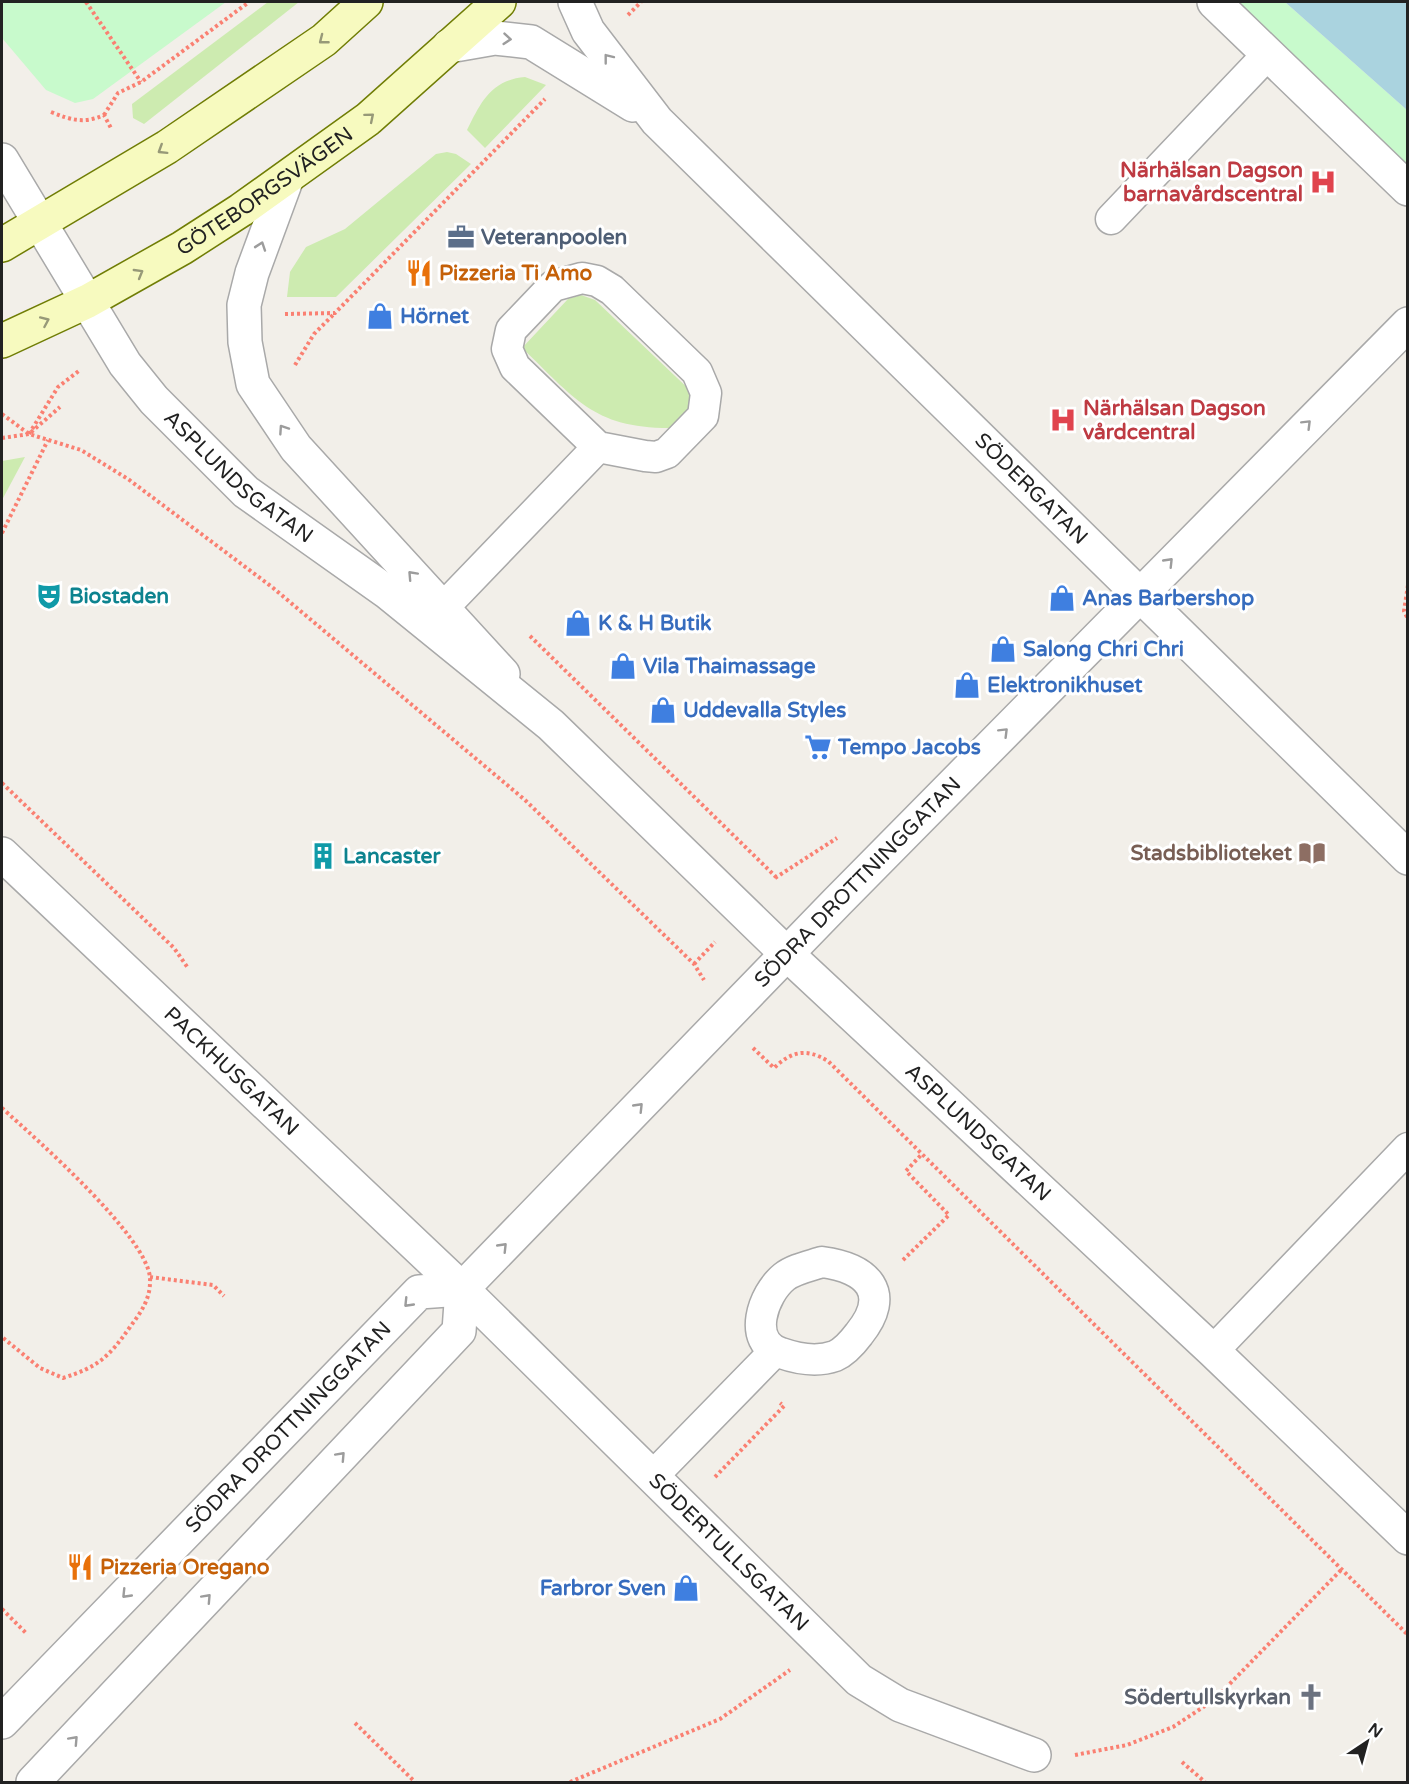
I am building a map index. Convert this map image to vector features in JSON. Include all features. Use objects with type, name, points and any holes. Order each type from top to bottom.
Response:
[{"type":"main road","points":[[2,245],[167,147],[314,47],[366,2]]},
{"type":"main road","name":"GÖTEBORGSVÄGEN","points":[[2,341],[88,301],[182,248],[287,178],[368,119],[499,2]]},
{"type":"street","name":"SÖDERGATAN","points":[[575,2],[588,31],[657,121],[1407,858]]},
{"type":"street","points":[[1214,2],[1407,189]]},
{"type":"street","name":"SÖDERGATAN","points":[[449,46],[495,38],[531,42],[576,67],[657,121]]},
{"type":"street","name":"ASPLUNDSGATAN","points":[[2,160],[88,301],[111,345],[154,400],[246,492],[387,592],[552,726]]},
{"type":"street","name":"ASPLUNDSGATAN","points":[[287,178],[252,273],[244,305],[244,342],[253,384],[296,448],[552,726],[787,954],[1213,1351],[1407,1538]]},
{"type":"street","name":"SÖDRA DROTTNINGGATAN","points":[[2,1722],[419,1292],[462,1289],[1139,594],[1407,324]]},
{"type":"street","name":"PACKHUSGATAN","points":[[2,854],[462,1289]]},
{"type":"street","points":[[33,1782],[459,1332],[462,1289]]},
{"type":"street","name":"SÖDERTULLSGATAN","points":[[462,1289],[859,1680],[900,1705],[1034,1755]]},
{"type":"lane","points":[[1111,219],[1268,54]]},
{"type":"lane","points":[[582,278],[597,281],[612,290],[697,372],[706,393],[703,416],[666,453],[656,457],[598,447],[515,367],[507,350],[511,330],[553,286],[582,278]]},
{"type":"lane","points":[[443,609],[598,447]]},
{"type":"lane","points":[[1213,1351],[1407,1148]]},
{"type":"lane","points":[[822,1262],[843,1264],[861,1273],[874,1289],[874,1309],[866,1326],[853,1342],[836,1355],[815,1360],[793,1357],[775,1351],[763,1335],[760,1314],[770,1294],[784,1276],[822,1262]]},
{"type":"lane","points":[[652,1477],[775,1351]]},
{"type":"path","points":[[86,2],[141,82]]},
{"type":"path","points":[[51,112],[72,120],[89,122],[104,116],[118,93],[141,82],[249,2]]},
{"type":"path","points":[[293,369],[314,334],[576,67]]},
{"type":"path","points":[[104,116],[112,130]]},
{"type":"path","points":[[279,314],[335,313]]},
{"type":"path","points":[[2,438],[29,434],[60,407]]},
{"type":"path","points":[[2,414],[29,434],[81,450],[128,479],[272,587],[525,800],[702,972],[704,980],[702,987]]},
{"type":"path","points":[[2,533],[48,440]]},
{"type":"path","points":[[1407,585],[1404,610],[1407,619]]},
{"type":"path","points":[[2,783],[174,948],[190,970]]},
{"type":"path","points":[[774,1068],[787,1057],[801,1051],[816,1054],[828,1060],[1407,1635]]},
{"type":"path","points":[[2,1108],[63,1164],[102,1204],[136,1247],[150,1277],[148,1303],[110,1355],[88,1370],[63,1378],[40,1368],[2,1337]]},
{"type":"path","points":[[874,1289],[949,1215],[906,1171],[922,1154]]},
{"type":"path","points":[[150,1277],[213,1285],[224,1296]]},
{"type":"path","points":[[1034,1755],[1082,1755],[1127,1745],[1173,1727],[1214,1700],[1342,1569]]},
{"type":"path","points":[[2,1610],[32,1638]]},
{"type":"path","points":[[570,1782],[720,1719],[824,1646]]},
{"type":"path","points":[[355,1723],[415,1782]]},
{"type":"path","points":[[1182,1762],[1204,1782]]},
{"type":"green space","points":[[2,2],[226,2],[93,99],[75,103],[46,90],[2,38]]},
{"type":"green space","points":[[268,2],[299,2],[144,124],[133,118],[132,104]]},
{"type":"green space","points":[[1214,2],[1285,2],[1407,110],[1407,189]]},
{"type":"green space","points":[[525,77],[546,85],[485,148],[467,130],[477,110],[495,88],[513,79]]},
{"type":"green space","points":[[447,152],[456,154],[471,164],[336,297],[287,297],[290,272],[306,247],[345,229],[436,154]]},
{"type":"green space","points":[[581,295],[595,300],[694,394],[688,412],[673,428],[623,423],[587,407],[572,396],[522,348],[568,299]]},
{"type":"green space","points":[[25,457],[2,500],[2,461]]},
{"type":"water","points":[[1285,2],[1407,2],[1407,110]]},
{"type":"place","name":"Närhälsan Dagson barnavårdscentral","points":[[1323,182]]},
{"type":"place","name":"Veteranpoolen","points":[[461,237]]},
{"type":"place","name":"Pizzeria Ti Amo","points":[[419,273]]},
{"type":"place","name":"Hörnet","points":[[380,316]]},
{"type":"place","name":"Närhälsan Dagson vårdcentral","points":[[1063,420]]},
{"type":"place","name":"Biostaden","points":[[49,596]]},
{"type":"place","name":"Anas Barbershop","points":[[1062,598]]},
{"type":"place","name":"K & H Butik","points":[[578,623]]},
{"type":"place","name":"Salong Chri Chri","points":[[1003,649]]},
{"type":"place","name":"Vila Thaimassage","points":[[623,666]]},
{"type":"place","name":"Elektronikhuset","points":[[967,685]]},
{"type":"place","name":"Uddevalla Styles","points":[[663,710]]},
{"type":"place","name":"Tempo Jacobs","points":[[818,747]]},
{"type":"place","name":"Stadsbiblioteket","points":[[1312,853]]},
{"type":"place","name":"Lancaster","points":[[323,856]]},
{"type":"place","name":"Pizzeria Oregano","points":[[80,1567]]},
{"type":"place","name":"Farbror Sven","points":[[686,1588]]},
{"type":"place","name":"Södertullskyrkan","points":[[1311,1697]]}]
